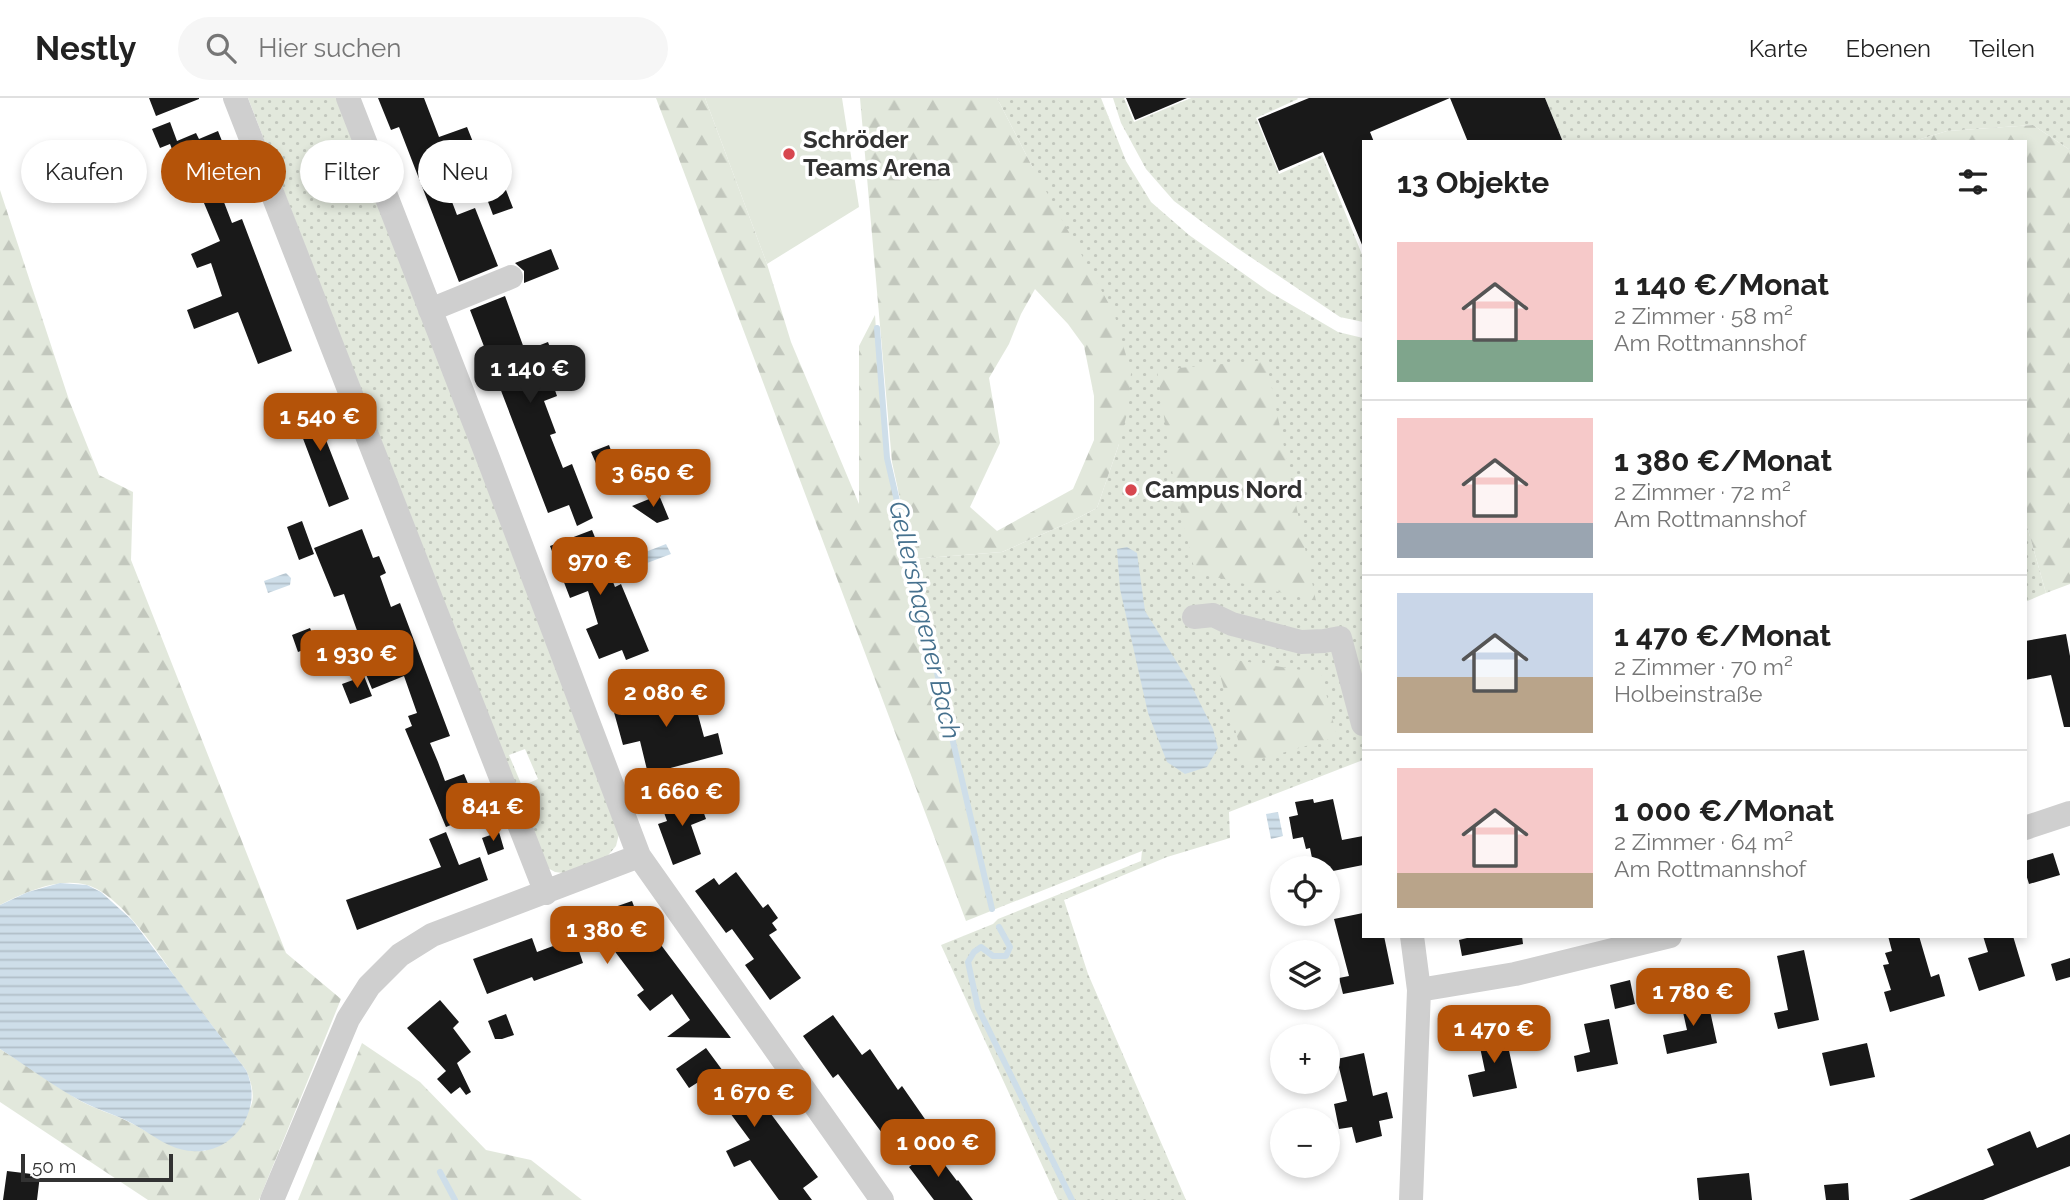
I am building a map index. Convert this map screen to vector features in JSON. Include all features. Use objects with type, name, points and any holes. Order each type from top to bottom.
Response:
[{"type":"street","points":[[235,98],[546,893]]},
{"type":"street","points":[[348,98],[639,856],[882,1200]]},
{"type":"street","points":[[430,310],[510,277]]},
{"type":"street","points":[[1194,617],[1213,615],[1232,624],[1301,642],[1340,638],[1362,720]]},
{"type":"street","points":[[2027,827],[2070,813]]},
{"type":"street","points":[[272,1200],[348,1019],[369,986],[400,955],[432,935],[639,856]]},
{"type":"street","points":[[1410,1200],[1419,990],[1412,938]]},
{"type":"street","points":[[1419,990],[1515,974],[1656,938]]},
{"type":"green space","points":[[248,98],[338,98],[354,140],[300,140],[300,203],[378,203],[620,830],[616,846],[604,860],[571,874],[555,872],[544,866],[286,197],[286,140],[264,140]],"holes":[[[525,749],[538,779],[522,786],[509,755]]]},
{"type":"green space","points":[[656,98],[705,98],[767,264],[791,342],[859,504],[859,346],[875,315],[885,459],[991,911],[966,921]]},
{"type":"green space","name":"Schröder Teams Arena","points":[[705,98],[842,98],[859,207],[767,264]]},
{"type":"green space","points":[[860,98],[997,98],[1114,313],[1131,373],[1128,410],[1119,444],[1097,508],[1002,552],[913,559],[892,462]],"holes":[[[1035,289],[1068,324],[1084,346],[1094,396],[1094,440],[1073,489],[997,531],[970,507],[1000,443],[989,378],[1009,344]]]},
{"type":"green space","points":[[997,98],[1101,98],[1126,161],[1151,202],[1189,235],[1268,291],[1338,332],[1362,338],[1362,760],[1229,812],[1230,838],[1167,857],[1064,900],[1088,974],[1186,1200],[1058,1200],[941,945],[1141,861],[1142,851],[993,910],[913,559],[1002,552],[1097,508],[1119,444],[1032,166]]},
{"type":"green space","points":[[1113,98],[1124,98],[1134,122],[1191,98],[1297,98],[1256,118],[1279,174],[1322,155],[1362,255],[1362,322],[1340,317],[1237,248],[1174,201],[1146,169],[1121,123]]},
{"type":"green space","points":[[1545,98],[2070,98],[2070,150],[2033,125],[1947,131],[1918,140],[1562,140]]},
{"type":"green space","points":[[2033,125],[2070,150],[2070,584],[2046,593],[2027,526],[2027,140],[1918,140],[1947,131]]},
{"type":"green space","points":[[0,190],[69,400],[99,475],[133,492],[131,560],[286,953],[341,999],[259,1200],[148,1200],[0,1102],[0,1049],[84,1103],[124,1120],[166,1143],[184,1149],[205,1151],[247,1112],[252,1104],[253,1094],[246,1070],[151,943],[114,901],[87,885],[65,883],[31,891],[0,905]]},
{"type":"green space","points":[[1266,360],[1316,601],[1195,572],[1174,483],[1157,370]]},
{"type":"green space","points":[[2027,526],[2046,593],[2027,601]]},
{"type":"green space","points":[[1215,657],[1321,673],[1337,737],[1237,766],[1240,747]]},
{"type":"green space","points":[[362,1043],[420,1082],[486,1150],[531,1160],[582,1200],[298,1200]]},
{"type":"shaded area","points":[[666,544],[671,554],[647,563],[643,553]]},
{"type":"shaded area","points":[[1127,547],[1137,553],[1145,611],[1191,685],[1213,729],[1218,748],[1207,767],[1185,774],[1167,762],[1148,713],[1120,589],[1117,549]]},
{"type":"shaded area","points":[[286,573],[291,578],[290,585],[268,593],[264,581]]},
{"type":"shaded area","points":[[1278,812],[1283,836],[1271,839],[1266,814]]},
{"type":"shaded area","points":[[60,883],[87,885],[101,892],[132,920],[246,1070],[252,1092],[249,1112],[238,1132],[227,1142],[199,1151],[169,1145],[128,1121],[71,1095],[0,1049],[0,905],[28,892]]},
{"type":"building","points":[[149,98],[199,98],[199,99],[156,116]]},
{"type":"building","points":[[378,98],[424,98],[439,137],[467,127],[472,140],[418,140],[418,176],[399,127],[391,130]]},
{"type":"building","points":[[1126,98],[1187,98],[1135,120]]},
{"type":"building","points":[[1309,98],[1450,98],[1370,132],[1373,140],[1362,140],[1362,245],[1323,152],[1279,171],[1258,119]]},
{"type":"building","points":[[1450,98],[1545,98],[1562,140],[1467,140]]},
{"type":"building","points":[[170,122],[177,140],[161,140],[160,148],[152,129]]},
{"type":"building","points":[[218,131],[222,140],[179,140],[196,133],[199,139]]},
{"type":"building","points":[[204,203],[224,203],[232,223],[242,219],[292,351],[258,364],[238,312],[194,329],[187,310],[222,296],[211,263],[197,268],[191,254],[220,241]]},
{"type":"building","points":[[428,203],[452,203],[457,215],[475,208],[498,266],[459,282]]},
{"type":"building","points":[[488,203],[511,203],[513,208],[493,215]]},
{"type":"building","points":[[551,249],[559,269],[524,283],[524,271],[515,263]]},
{"type":"building","points":[[505,296],[525,351],[548,342],[556,364],[547,367],[557,396],[544,401],[556,433],[550,435],[563,468],[572,464],[593,518],[577,526],[569,505],[548,513],[470,310]]},
{"type":"building","points":[[310,399],[349,499],[329,507],[291,407]]},
{"type":"building","points":[[609,445],[615,461],[598,468],[591,452]]},
{"type":"building","points":[[659,495],[669,519],[657,523],[632,506]]},
{"type":"building","points":[[302,521],[314,554],[299,560],[287,527]]},
{"type":"building","points":[[362,529],[373,558],[379,556],[386,573],[380,576],[391,607],[400,603],[450,736],[430,743],[445,781],[464,774],[480,813],[446,827],[405,729],[412,726],[408,716],[417,713],[404,676],[372,689],[358,655],[365,653],[344,594],[334,597],[314,548]]},
{"type":"building","points":[[592,530],[615,587],[621,584],[649,651],[626,660],[622,650],[599,659],[586,629],[598,624],[588,591],[570,598],[550,546]]},
{"type":"building","points":[[310,628],[317,645],[298,652],[292,635]]},
{"type":"building","points":[[2066,634],[2070,656],[2070,727],[2064,727],[2051,675],[2027,680],[2027,641]]},
{"type":"building","points":[[364,676],[372,696],[350,704],[342,684]]},
{"type":"building","points":[[690,685],[704,737],[718,733],[723,754],[648,774],[640,741],[623,745],[612,705]]},
{"type":"building","points":[[697,794],[706,819],[691,825],[701,854],[673,865],[658,824],[667,821],[662,807]]},
{"type":"building","points":[[1313,799],[1314,803],[1333,799],[1342,840],[1362,836],[1362,865],[1340,870],[1340,856],[1312,856],[1310,848],[1306,849],[1303,837],[1293,839],[1289,817],[1298,815],[1295,802]]},
{"type":"building","points":[[446,832],[459,865],[480,857],[488,880],[357,930],[346,900],[441,867],[429,839]]},
{"type":"building","points":[[499,832],[504,849],[488,855],[482,838]]},
{"type":"building","points":[[2053,853],[2060,875],[2029,884],[2027,860]]},
{"type":"building","points":[[736,872],[763,908],[768,904],[778,918],[772,923],[777,930],[769,935],[801,978],[770,1000],[745,965],[754,959],[732,929],[726,933],[695,891],[714,878],[719,885]]},
{"type":"building","points":[[632,901],[644,933],[649,929],[731,1038],[667,1037],[690,1020],[672,994],[650,1011],[637,995],[644,990],[607,941],[579,951],[583,963],[534,981],[532,977],[487,994],[473,959],[532,938],[537,952],[572,939],[574,936],[569,923]]},
{"type":"building","points":[[1362,913],[1362,938],[1384,938],[1394,984],[1343,994],[1340,978],[1349,976],[1336,926],[1340,926],[1340,918]]},
{"type":"building","points":[[1522,938],[1523,944],[1462,956],[1459,940]]},
{"type":"building","points":[[1889,938],[1920,938],[1931,977],[1939,974],[1945,996],[1890,1012],[1884,992],[1891,990],[1883,965],[1889,964],[1885,953],[1892,951]]},
{"type":"building","points":[[1984,938],[2014,938],[2025,976],[1979,991],[1968,958],[1988,952]]},
{"type":"building","points":[[1804,950],[1819,1020],[1778,1029],[1774,1013],[1788,1010],[1777,956]]},
{"type":"building","points":[[2070,958],[2070,977],[2056,981],[2051,964]]},
{"type":"building","points":[[1630,980],[1635,1004],[1615,1009],[1610,985]]},
{"type":"building","points":[[1707,997],[1717,1043],[1667,1054],[1663,1035],[1687,1030],[1681,1003]]},
{"type":"building","points":[[440,1000],[459,1022],[453,1028],[471,1052],[457,1063],[471,1092],[466,1095],[460,1087],[451,1094],[437,1079],[446,1071],[407,1028]]},
{"type":"building","points":[[1522,1007],[1526,1027],[1508,1031],[1503,1011]]},
{"type":"building","points":[[506,1014],[514,1035],[495,1039],[488,1021]]},
{"type":"building","points":[[833,1015],[862,1055],[870,1049],[898,1090],[902,1086],[927,1122],[911,1133],[904,1123],[885,1137],[838,1074],[833,1078],[803,1036]]},
{"type":"building","points":[[1609,1019],[1618,1064],[1577,1072],[1574,1056],[1590,1052],[1584,1024]]},
{"type":"building","points":[[1504,1027],[1517,1088],[1473,1097],[1468,1075],[1485,1071],[1477,1033]]},
{"type":"building","points":[[1867,1043],[1875,1077],[1830,1086],[1822,1053]]},
{"type":"building","points":[[706,1048],[734,1086],[749,1075],[776,1111],[771,1114],[818,1177],[803,1188],[812,1200],[779,1200],[750,1160],[734,1167],[726,1151],[750,1140],[716,1094],[711,1097],[700,1081],[689,1088],[676,1069]]},
{"type":"building","points":[[1364,1053],[1373,1096],[1387,1092],[1393,1118],[1379,1121],[1382,1136],[1356,1143],[1352,1127],[1340,1129],[1340,1108],[1335,1108],[1334,1104],[1347,1101],[1340,1072],[1340,1058]]},
{"type":"building","points":[[2030,1131],[2037,1148],[2070,1134],[2070,1166],[1983,1200],[1909,1200],[1994,1165],[1987,1149]]},
{"type":"building","points":[[933,1149],[973,1200],[934,1200],[909,1167]]},
{"type":"building","points":[[7,1171],[40,1175],[37,1200],[3,1200]]},
{"type":"building","points":[[1749,1173],[1752,1200],[1699,1200],[1697,1178]]},
{"type":"building","points":[[1848,1183],[1849,1200],[1826,1200],[1824,1185]]},
{"type":"waterway","name":"Gellershagener Bach","points":[[877,328],[887,458],[992,909]]},
{"type":"waterway","name":"Gellershagener Bach","points":[[999,927],[1010,947],[1006,956],[993,956],[981,947],[968,962],[978,1008],[1072,1200]]},
{"type":"waterway","points":[[440,1172],[455,1200]]},
{"type":"place","name":"Schröder Teams Arena","points":[[789,154]]},
{"type":"place","name":"Campus Nord","points":[[1131,490]]}]
